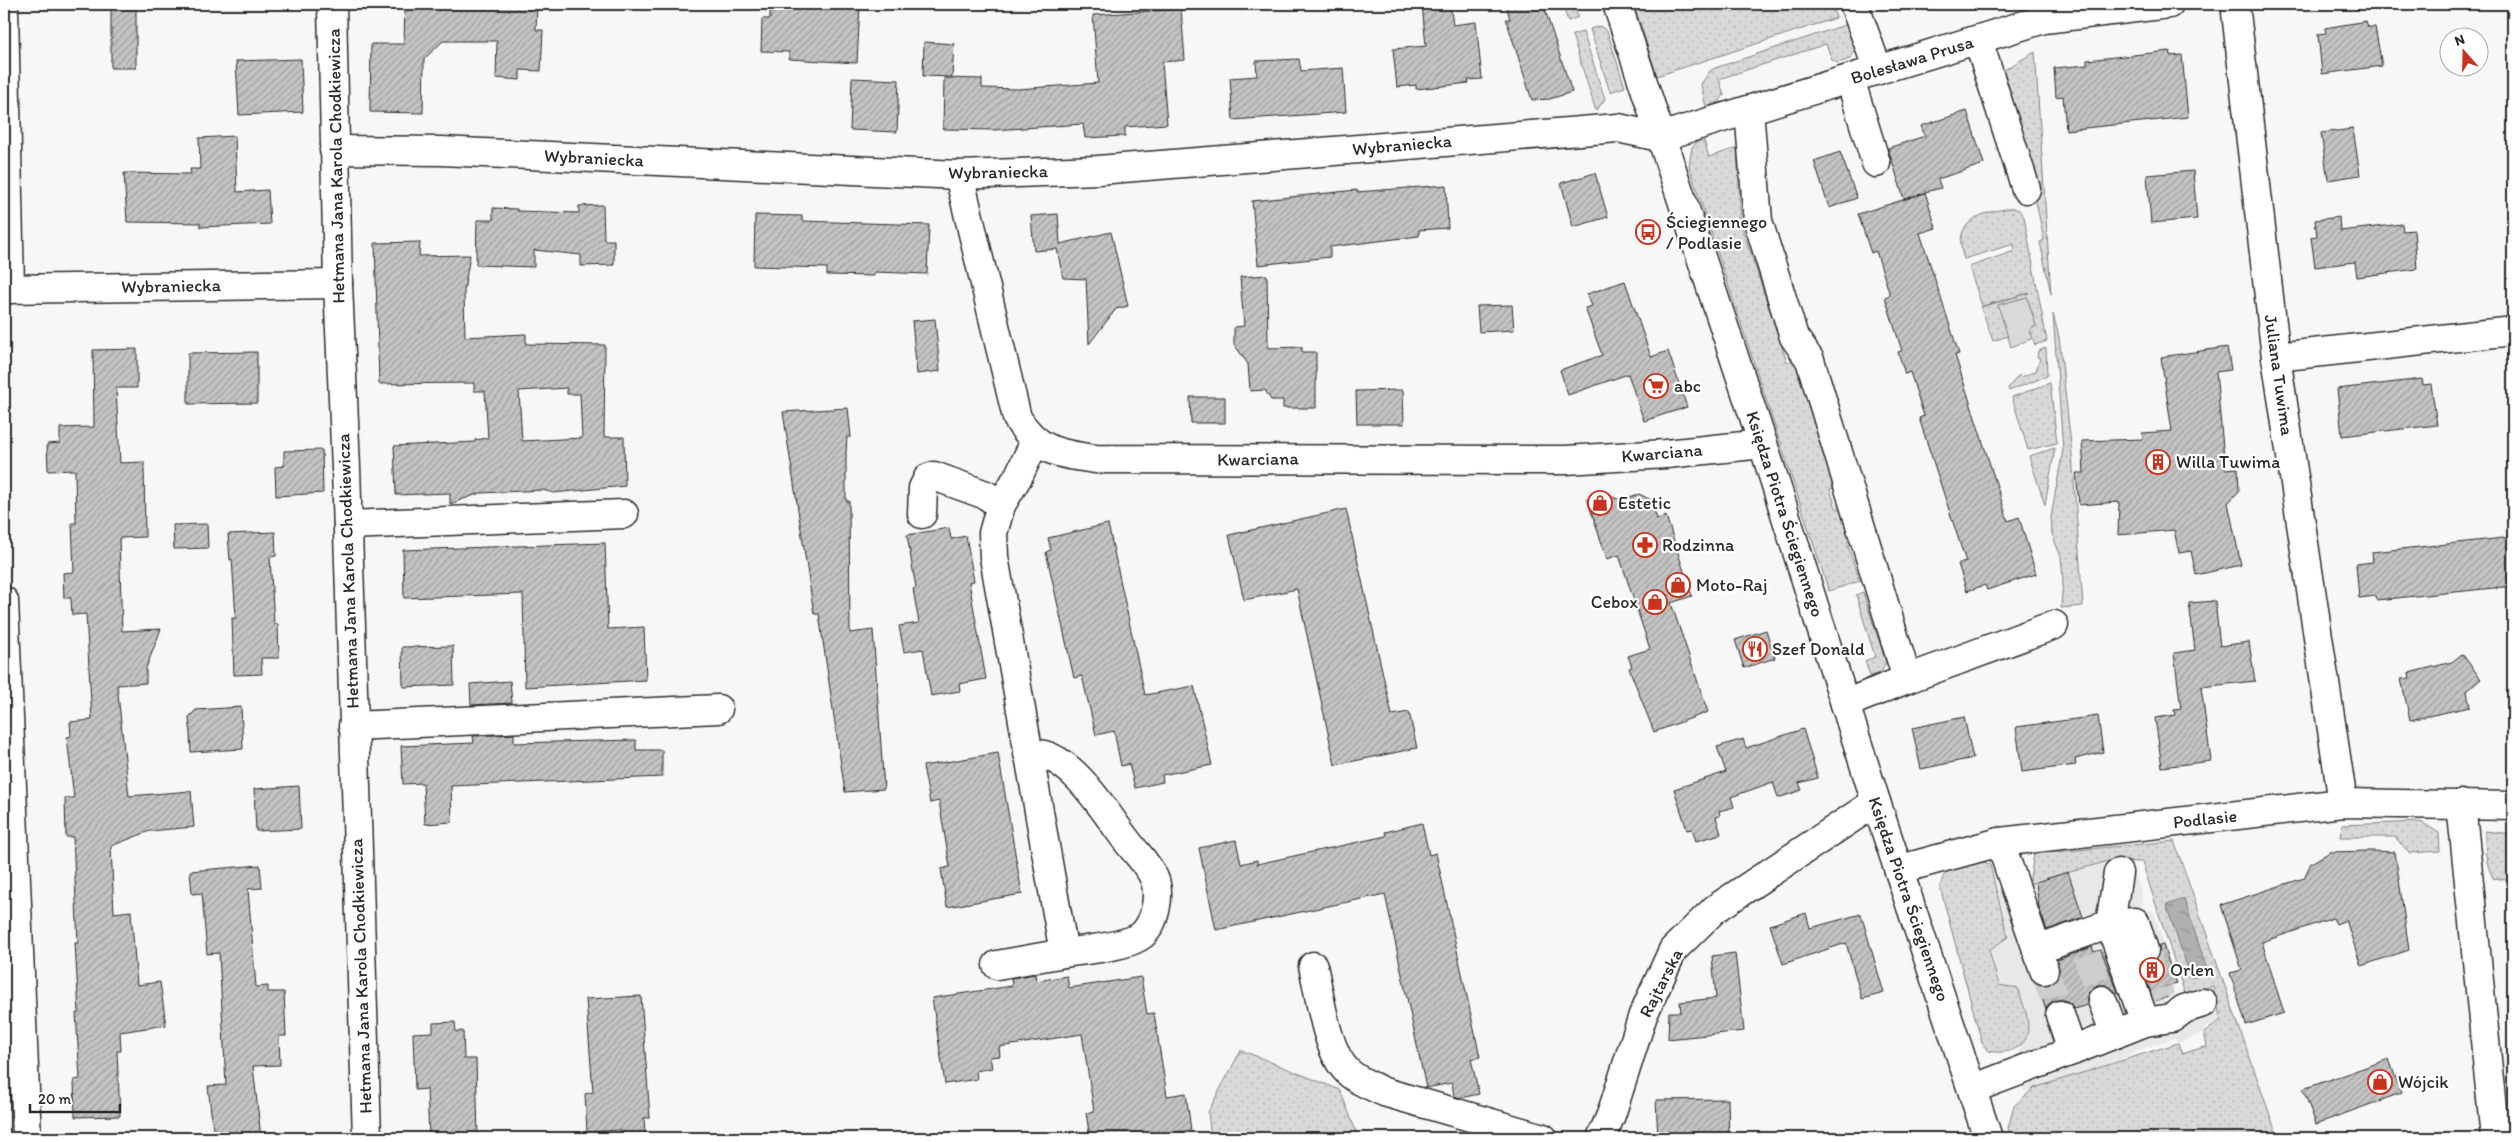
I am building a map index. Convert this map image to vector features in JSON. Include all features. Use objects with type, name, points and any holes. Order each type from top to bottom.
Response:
[{"type":"street","name":"Hetmana Jana Karola Chodkiewicza","points":[[332,4],[338,284],[348,525],[367,1138]]},
{"type":"street","name":"Księdza Piotra Ściegiennego","points":[[1616,4],[1763,444],[1876,802],[1901,869],[1988,1138]]},
{"type":"street","points":[[1854,4],[1878,70]]},
{"type":"street","name":"Bolesława Prusa","points":[[1660,137],[1978,40],[2044,12],[2169,4]]},
{"type":"street","name":"Juliana Tuwima","points":[[2235,4],[2276,357],[2343,803]]},
{"type":"street","points":[[4,9],[7,289]]},
{"type":"street","points":[[1978,40],[2026,189]]},
{"type":"street","points":[[1850,79],[1876,163]]},
{"type":"street","points":[[1749,110],[1758,221],[1794,337],[1810,360],[1907,679]]},
{"type":"street","name":"Wybraniecka","points":[[334,150],[441,151],[959,175],[1098,170],[1618,128],[1660,137]]},
{"type":"street","name":"Kwarciana","points":[[959,175],[1017,418],[1035,441],[1048,449],[1095,459],[1360,458],[1566,460],[1666,454],[1763,444]]},
{"type":"street","name":"Wybraniecka","points":[[7,289],[338,284]]},
{"type":"street","points":[[2276,357],[2513,331]]},
{"type":"street","points":[[1035,441],[1019,475],[1001,505],[993,533],[994,557],[1064,954]]},
{"type":"street","points":[[922,514],[923,488],[928,478],[934,476],[986,495],[1001,505]]},
{"type":"street","points":[[348,525],[624,514]]},
{"type":"street","points":[[4,601],[27,1138]]},
{"type":"street","points":[[1845,704],[2054,625]]},
{"type":"street","points":[[353,726],[718,709]]},
{"type":"street","points":[[997,965],[1130,941],[1142,935],[1148,927],[1156,906],[1154,878],[1077,776],[1046,756],[1028,754]]},
{"type":"street","name":"Rajtarska","points":[[1601,1138],[1611,1115],[1643,1015],[1673,950],[1715,909],[1876,802]]},
{"type":"street","name":"Podlasie","points":[[1901,869],[2000,842],[2343,803],[2513,806]]},
{"type":"street","points":[[2461,804],[2495,1138]]},
{"type":"street","points":[[2000,842],[2041,960],[2083,945],[2110,924],[2135,922],[2144,950]]},
{"type":"street","points":[[2118,873],[2110,924],[2159,1015]]},
{"type":"street","points":[[1314,966],[1332,1044],[1347,1071],[1364,1083],[1384,1092],[1543,1138]]},
{"type":"street","points":[[2102,1000],[2114,1034]]},
{"type":"street","points":[[1972,1088],[2072,1051],[2159,1015],[2184,1009],[2205,1010]]},
{"type":"street","points":[[2060,1014],[2072,1051]]},
{"type":"shaded area","points":[[1562,4],[1573,4],[1578,17],[1568,21]]},
{"type":"shaded area","points":[[1634,4],[1832,4],[1836,18],[1657,76]]},
{"type":"shaded area","points":[[1848,24],[1854,46],[1853,55],[1850,59],[1838,63],[1832,60],[1826,44],[1719,79],[1724,95],[1719,102],[1706,107],[1701,84],[1710,71],[1715,68]]},
{"type":"shaded area","points":[[1600,26],[1607,31],[1625,87],[1610,92],[1590,29]]},
{"type":"shaded area","points":[[1583,32],[1605,99],[1596,111],[1572,35]]},
{"type":"shaded area","points":[[2035,52],[2051,294],[2040,242],[2044,240],[2035,197],[2004,94],[2009,90],[2004,70]]},
{"type":"shaded area","points":[[1703,138],[1709,157],[1737,148],[1741,224],[1787,362],[1802,357],[1844,484],[1830,489],[1836,508],[1841,511],[1850,538],[1847,543],[1860,581],[1829,591],[1689,166],[1692,147]]},
{"type":"shaded area","points":[[2013,208],[2019,210],[2024,217],[2047,341],[2035,345],[2030,329],[2036,326],[2027,297],[1999,305],[2008,336],[1993,341],[1981,307],[2029,293],[1982,306],[1969,267],[2014,251],[2014,244],[1964,259],[1961,246],[1965,227],[1972,220],[1991,212]]},
{"type":"shaded area","points":[[2027,297],[2036,326],[2030,329],[2031,339],[2011,347],[1998,305]]},
{"type":"shaded area","points":[[2053,314],[2059,337],[2072,454],[2083,606],[2061,608],[2063,579],[2061,557],[2052,534],[2051,517],[2063,450]]},
{"type":"shaded area","points":[[2046,348],[2047,376],[2009,391],[2008,388],[2019,375],[2021,377],[2036,371],[2040,358],[2037,357],[2038,351]]},
{"type":"shaded area","points":[[2050,383],[2057,443],[2028,450],[2012,397]]},
{"type":"shaded area","points":[[2055,448],[2045,505],[2029,456]]},
{"type":"shaded area","points":[[1863,592],[1886,662],[1881,673],[1870,676],[1865,661],[1875,657],[1856,595]]},
{"type":"shaded area","points":[[2421,822],[2439,833],[2440,851],[2409,853],[2395,837],[2340,837],[2342,825]]},
{"type":"shaded area","points":[[2485,831],[2513,834],[2513,881],[2493,878],[2487,861]]},
{"type":"shaded area","points":[[2174,841],[2278,1138],[2012,1138],[2008,1128],[2014,1106],[2034,1088],[2178,1043],[2182,1054],[2207,1046],[2204,1033],[2221,1020],[2213,986],[2185,994],[2142,862],[2108,861],[2029,884],[2034,854]]},
{"type":"shaded area","points":[[1979,860],[1990,865],[2008,937],[1989,950],[1999,985],[2018,988],[2028,1021],[2025,1040],[2016,1049],[2010,1051],[1989,1051],[1982,1043],[1940,887],[1945,873],[1953,866]]},
{"type":"shaded area","name":"Orlen","points":[[2108,861],[2132,862],[2142,897],[2142,912],[2153,910],[2177,984],[2173,984],[2174,989],[2169,991],[2171,997],[2163,999],[2164,1001],[2213,986],[2224,1018],[2205,1028],[2204,1033],[2178,1043],[2175,1038],[2137,1050],[2120,1060],[2024,1092],[2011,1057],[2017,1054],[2030,1028],[2019,987],[2000,984],[1990,950],[2009,937],[1998,891]]},
{"type":"shaded area","points":[[1241,1050],[1340,1090],[1357,1134],[1327,1138],[1211,1138],[1208,1112]]},
{"type":"water","points":[[2184,899],[2208,972],[2191,978],[2166,905]]},
{"type":"building","points":[[111,4],[136,4],[136,68],[111,68]]},
{"type":"building","points":[[405,4],[537,4],[536,30],[543,30],[541,71],[520,70],[520,80],[496,78],[497,41],[443,41],[424,59],[423,113],[370,112],[371,44],[404,44]]},
{"type":"building","points":[[770,4],[860,4],[857,63],[789,59],[789,52],[761,51],[762,19],[770,19]]},
{"type":"building","points":[[1422,4],[1450,4],[1453,25],[1476,22],[1482,79],[1468,80],[1469,83],[1416,89],[1416,85],[1397,87],[1393,49],[1426,46]]},
{"type":"building","points":[[1506,4],[1543,4],[1572,92],[1550,99],[1532,100],[1506,19],[1510,19]]},
{"type":"building","points":[[1181,9],[1185,60],[1162,62],[1167,124],[1125,127],[1125,136],[1085,138],[1083,124],[994,130],[943,129],[944,78],[982,79],[982,88],[1018,89],[1098,83],[1093,15]]},
{"type":"building","points":[[2366,21],[2368,27],[2375,27],[2382,66],[2322,74],[2318,34],[2326,33],[2325,28]]},
{"type":"building","points":[[924,42],[954,44],[952,77],[923,76]]},
{"type":"building","points":[[2170,51],[2171,56],[2182,55],[2188,117],[2066,130],[2063,96],[2056,97],[2054,68],[2087,65],[2087,60]]},
{"type":"building","points":[[301,59],[303,112],[239,115],[236,61]]},
{"type":"building","points":[[1299,59],[1301,71],[1343,68],[1346,112],[1233,120],[1230,78],[1257,76],[1256,61]]},
{"type":"building","points":[[852,78],[899,80],[897,132],[850,130]]},
{"type":"building","points":[[1967,111],[1984,164],[1938,179],[1941,188],[1925,192],[1936,228],[1920,233],[1959,354],[1955,355],[2008,521],[2019,517],[2036,574],[1987,590],[1985,585],[1967,591],[1958,564],[1966,562],[1919,418],[1924,416],[1910,372],[1905,374],[1898,352],[1902,351],[1885,297],[1890,295],[1876,251],[1871,253],[1858,214],[1925,193],[1904,199],[1888,148],[1925,136],[1921,126]]},
{"type":"building","points":[[2353,129],[2360,175],[2328,180],[2321,133]]},
{"type":"building","points":[[235,136],[237,192],[268,190],[270,224],[200,227],[200,223],[127,222],[124,173],[191,174],[190,169],[200,169],[199,138]]},
{"type":"building","points":[[1840,152],[1857,198],[1829,208],[1814,161]]},
{"type":"building","points":[[2193,171],[2197,219],[2151,223],[2147,175]]},
{"type":"building","points":[[1595,173],[1608,217],[1573,227],[1561,183]]},
{"type":"building","points":[[1446,185],[1448,228],[1419,230],[1419,236],[1330,247],[1330,257],[1258,265],[1252,201],[1357,190],[1357,192]]},
{"type":"building","points":[[603,205],[604,240],[614,240],[614,265],[581,266],[581,255],[534,250],[534,267],[476,265],[477,220],[493,220],[493,208],[517,209],[517,211],[579,213],[579,206]]},
{"type":"building","points":[[1058,214],[1060,244],[1111,232],[1128,306],[1116,309],[1089,344],[1086,279],[1063,278],[1057,249],[1034,251],[1031,216]]},
{"type":"building","points":[[755,215],[802,216],[802,221],[929,225],[927,274],[874,272],[874,276],[827,275],[827,268],[754,266]]},
{"type":"building","points":[[2339,217],[2340,231],[2402,224],[2403,231],[2414,230],[2417,269],[2357,277],[2355,262],[2315,267],[2311,237],[2317,236],[2315,220]]},
{"type":"building","points":[[420,242],[419,256],[470,255],[464,291],[465,337],[526,334],[526,344],[605,345],[604,437],[624,437],[625,486],[553,493],[543,490],[480,493],[450,504],[450,493],[396,495],[394,446],[475,442],[475,440],[488,438],[485,391],[474,391],[474,383],[379,384],[375,243]],"holes":[[[567,388],[567,394],[580,394],[582,438],[522,441],[519,391]]]},
{"type":"building","points":[[1267,275],[1268,348],[1302,347],[1302,352],[1316,352],[1316,408],[1283,408],[1283,400],[1271,400],[1265,390],[1250,391],[1248,364],[1234,344],[1234,327],[1244,326],[1240,277]]},
{"type":"building","points":[[1625,281],[1651,357],[1668,351],[1687,407],[1644,421],[1628,374],[1568,395],[1560,370],[1602,355],[1585,308],[1592,306],[1587,294]]},
{"type":"building","points":[[1512,305],[1514,330],[1479,332],[1477,306]]},
{"type":"building","points":[[935,319],[940,371],[917,374],[912,321]]},
{"type":"building","points":[[2227,347],[2231,370],[2216,372],[2225,469],[2238,468],[2239,491],[2228,503],[2241,565],[2196,575],[2191,551],[2179,553],[2174,530],[2118,535],[2119,502],[2079,505],[2076,473],[2084,473],[2082,441],[2143,439],[2142,433],[2172,431],[2161,357]]},
{"type":"building","points":[[137,349],[137,388],[116,388],[120,463],[144,462],[145,537],[119,538],[122,631],[161,629],[146,668],[146,683],[117,685],[129,796],[191,791],[194,827],[150,831],[111,846],[114,913],[131,911],[137,985],[160,982],[166,1025],[120,1032],[121,1051],[117,1051],[120,1116],[75,1117],[74,1080],[80,1079],[76,1013],[79,1013],[75,943],[78,943],[73,837],[66,837],[65,798],[74,798],[67,737],[71,736],[70,722],[92,720],[86,614],[72,615],[71,598],[64,598],[63,573],[74,572],[72,523],[76,523],[75,470],[48,471],[47,444],[60,443],[60,428],[94,427],[93,350]]},
{"type":"building","points":[[257,352],[257,403],[188,404],[188,353]]},
{"type":"building","points":[[2422,379],[2423,385],[2431,384],[2437,425],[2342,436],[2337,389]]},
{"type":"building","points":[[1403,390],[1404,424],[1357,424],[1356,391]]},
{"type":"building","points":[[1190,397],[1225,397],[1225,423],[1191,423]]},
{"type":"building","points":[[848,408],[851,437],[847,437],[846,501],[849,501],[850,633],[873,630],[884,789],[845,792],[819,614],[814,614],[783,412]]},
{"type":"building","points":[[322,450],[323,493],[276,496],[275,467],[284,466],[284,451]]},
{"type":"building","points":[[1604,493],[1620,500],[1639,494],[1651,500],[1657,519],[1666,516],[1692,596],[1671,603],[1708,712],[1654,732],[1629,668],[1632,667],[1628,656],[1650,649],[1619,555],[1607,559],[1587,499]]},
{"type":"building","points":[[1346,509],[1392,715],[1409,712],[1417,748],[1335,765],[1297,589],[1244,600],[1229,535]]},
{"type":"building","points":[[207,524],[208,548],[174,549],[173,525]]},
{"type":"building","points":[[1108,524],[1145,695],[1194,686],[1212,765],[1162,775],[1163,782],[1135,788],[1129,764],[1121,766],[1114,731],[1096,735],[1082,676],[1074,678],[1046,552],[1051,550],[1048,538]]},
{"type":"building","points":[[949,528],[951,539],[966,536],[974,581],[969,582],[986,679],[959,684],[960,691],[931,696],[923,649],[904,652],[899,626],[919,623],[913,589],[916,588],[907,535]]},
{"type":"building","points":[[275,532],[276,556],[270,557],[274,624],[278,624],[279,658],[261,658],[262,674],[234,675],[232,618],[236,618],[232,559],[230,560],[228,534]]},
{"type":"building","points":[[2513,537],[2513,586],[2377,600],[2376,596],[2359,598],[2356,564],[2373,562],[2372,552]]},
{"type":"building","points":[[605,543],[608,629],[644,627],[646,680],[525,687],[523,594],[404,598],[403,550]]},
{"type":"building","points":[[2215,601],[2220,646],[2249,642],[2255,681],[2201,687],[2211,761],[2162,767],[2155,718],[2175,715],[2174,710],[2181,709],[2174,653],[2195,650],[2189,603]]},
{"type":"building","name":"Szef Donald","points":[[1766,630],[1775,658],[1744,668],[1735,640]]},
{"type":"building","points":[[453,646],[454,685],[403,687],[402,647]]},
{"type":"building","points":[[2462,654],[2481,679],[2467,691],[2470,707],[2410,720],[2401,679],[2410,678],[2409,673],[2452,662]]},
{"type":"building","points":[[510,681],[512,703],[471,705],[470,684]]},
{"type":"building","points":[[241,707],[243,749],[191,752],[189,717],[196,710]]},
{"type":"building","points":[[2098,716],[2103,752],[2075,759],[2076,765],[2022,772],[2016,727]]},
{"type":"building","points":[[1964,717],[1973,758],[1921,769],[1912,728]]},
{"type":"building","points":[[1803,729],[1818,778],[1799,783],[1802,790],[1778,798],[1773,782],[1731,797],[1734,807],[1719,811],[1720,816],[1716,817],[1721,834],[1696,841],[1692,829],[1687,830],[1674,789],[1726,772],[1717,747],[1743,739],[1746,748]]},
{"type":"building","points":[[514,734],[514,743],[636,740],[636,750],[662,750],[662,777],[451,786],[452,822],[425,824],[423,783],[403,784],[401,746],[474,743],[473,736]]},
{"type":"building","points":[[998,753],[1022,894],[947,907],[941,869],[950,867],[939,801],[930,803],[923,766]]},
{"type":"building","points":[[299,786],[301,829],[256,831],[254,789]]},
{"type":"building","points":[[1422,823],[1429,855],[1436,853],[1480,1057],[1471,1059],[1479,1094],[1461,1098],[1454,1096],[1452,1083],[1426,1088],[1385,894],[1216,930],[1199,848],[1236,840],[1241,864],[1257,860],[1257,864],[1386,836],[1385,832]]},
{"type":"building","points":[[2330,852],[2395,852],[2409,950],[2361,966],[2346,920],[2336,924],[2333,918],[2262,942],[2284,1013],[2246,1025],[2230,973],[2242,970],[2221,905],[2304,878],[2311,863]]},
{"type":"building","points":[[260,865],[262,888],[248,889],[256,987],[268,986],[268,992],[284,992],[286,1036],[279,1036],[280,1065],[253,1066],[261,1138],[214,1138],[208,1086],[226,1085],[219,953],[207,954],[202,893],[192,894],[190,871]]},
{"type":"building","points":[[2068,872],[2083,917],[2047,930],[2039,908],[2036,882]]},
{"type":"building","points":[[1806,913],[1810,928],[1861,914],[1884,993],[1862,999],[1846,943],[1783,964],[1770,925]]},
{"type":"building","points":[[2163,945],[2176,984],[2165,987],[2169,997],[2154,1001],[2141,965],[2148,965],[2155,961],[2159,954],[2159,946]]},
{"type":"building","points":[[2092,947],[2094,952],[2101,950],[2119,994],[2105,985],[2097,985],[2090,991],[2087,997],[2087,1005],[2074,1009],[2070,1003],[2064,1000],[2056,1000],[2049,1004],[2046,1010],[2037,983],[2049,985],[2056,980],[2059,972],[2057,960]]},
{"type":"building","points":[[1735,953],[1744,1031],[1668,1039],[1669,1012],[1681,1012],[1680,1002],[1716,998],[1712,956]]},
{"type":"building","points":[[1035,974],[1036,981],[1067,976],[1069,988],[1141,977],[1147,1014],[1154,1013],[1167,1096],[1186,1093],[1191,1130],[1140,1138],[1090,1138],[1086,1113],[1094,1111],[1082,1034],[999,1047],[1000,1056],[990,1057],[992,1068],[976,1071],[977,1079],[945,1084],[932,998],[1012,986],[1011,978]]},
{"type":"building","points":[[641,996],[650,1118],[644,1118],[645,1134],[621,1136],[620,1130],[587,1132],[585,1094],[593,1092],[586,999]]},
{"type":"building","points":[[455,1022],[456,1032],[463,1031],[464,1059],[476,1059],[478,1138],[429,1138],[427,1089],[415,1090],[413,1033],[433,1032],[433,1023]]},
{"type":"building","points":[[2389,1059],[2401,1093],[2316,1124],[2303,1089]]},
{"type":"building","points":[[1728,1099],[1729,1138],[1658,1138],[1656,1100]]},
{"type":"tunnel","points":[[2144,950],[2161,999]]},
{"type":"tunnel","points":[[2087,955],[2102,1000]]},
{"type":"tunnel","points":[[2044,970],[2060,1015]]},
{"type":"place","name":"Ściegiennego / Podlasie","points":[[1648,232]]},
{"type":"place","name":"abc","points":[[1656,386]]},
{"type":"place","name":"Willa Tuwima","points":[[2158,462]]},
{"type":"place","name":"Estetic","points":[[1600,503]]},
{"type":"place","name":"Rodzinna","points":[[1645,545]]},
{"type":"place","name":"Moto-Raj","points":[[1678,585]]},
{"type":"place","name":"Cebox","points":[[1655,602]]},
{"type":"place","name":"Szef Donald","points":[[1755,649]]},
{"type":"place","name":"Orlen","points":[[2152,970]]},
{"type":"place","name":"Wójcik","points":[[2380,1082]]}]
